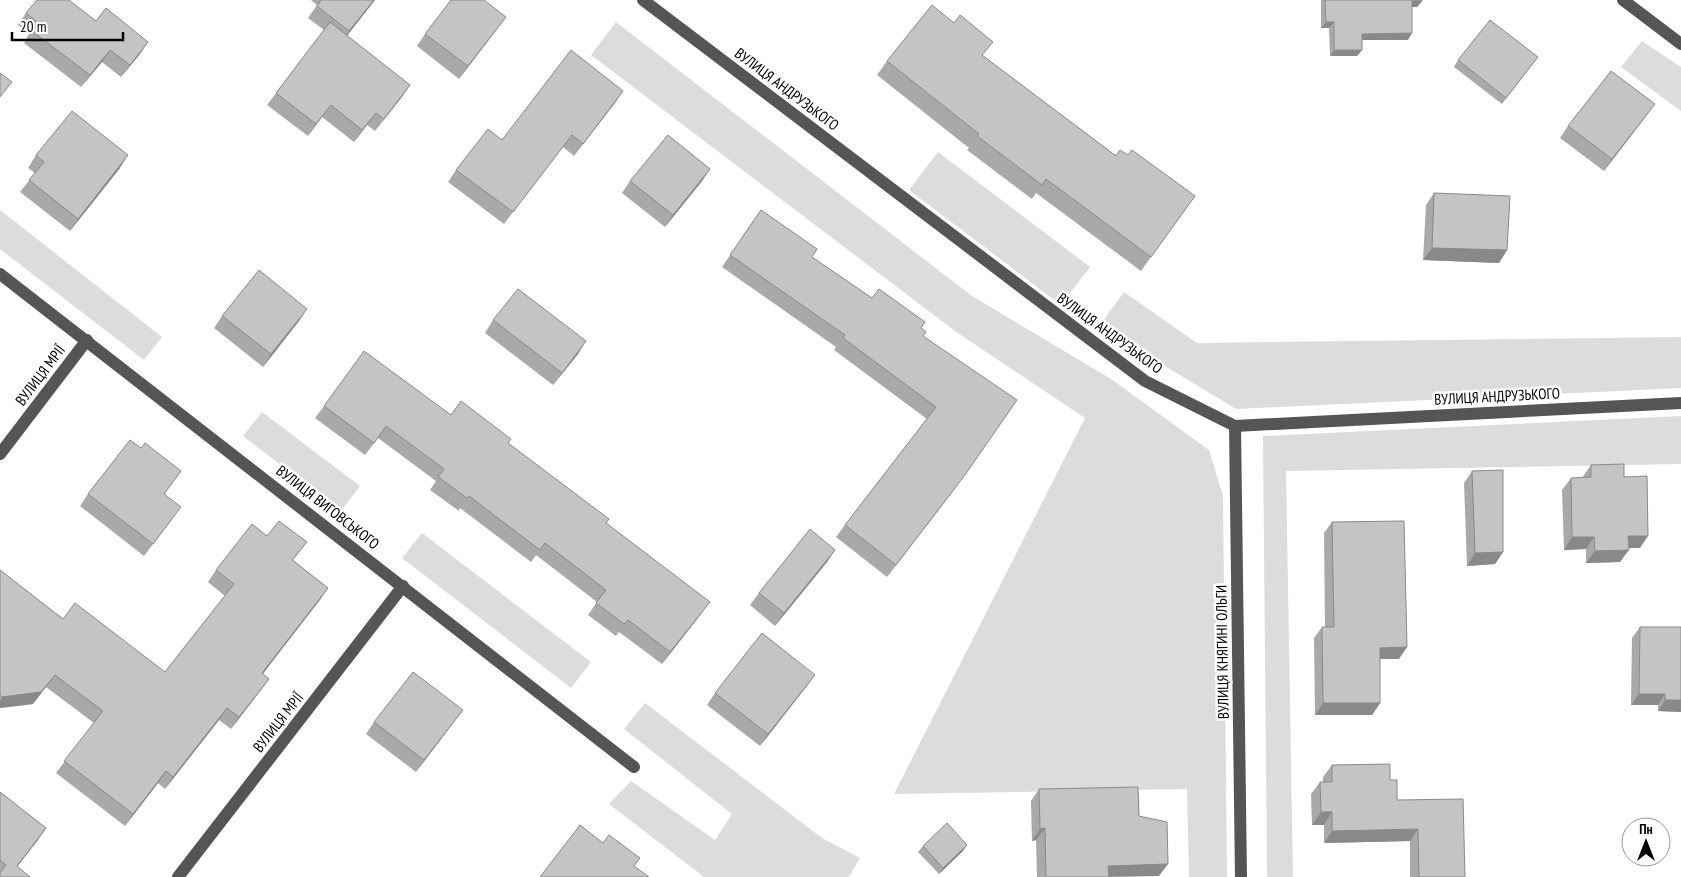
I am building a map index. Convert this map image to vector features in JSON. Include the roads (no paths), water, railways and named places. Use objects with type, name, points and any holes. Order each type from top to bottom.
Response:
[{"type":"street","name":"ВУЛИЦЯ АНДРУЗЬКОГО","points":[[643,0],[1144,381],[1235,426],[1681,403]]},
{"type":"street","points":[[1623,0],[1681,44]]},
{"type":"street","name":"ВУЛИЦЯ ВИГОВСЬКОГО","points":[[0,274],[634,767]]},
{"type":"street","name":"ВУЛИЦЯ МРІЇ","points":[[0,454],[87,340]]},
{"type":"street","name":"ВУЛИЦЯ КНЯГИНІ ОЛЬГИ","points":[[1235,426],[1241,877]]},
{"type":"street","name":"ВУЛИЦЯ МРІЇ","points":[[178,877],[403,586]]}]
